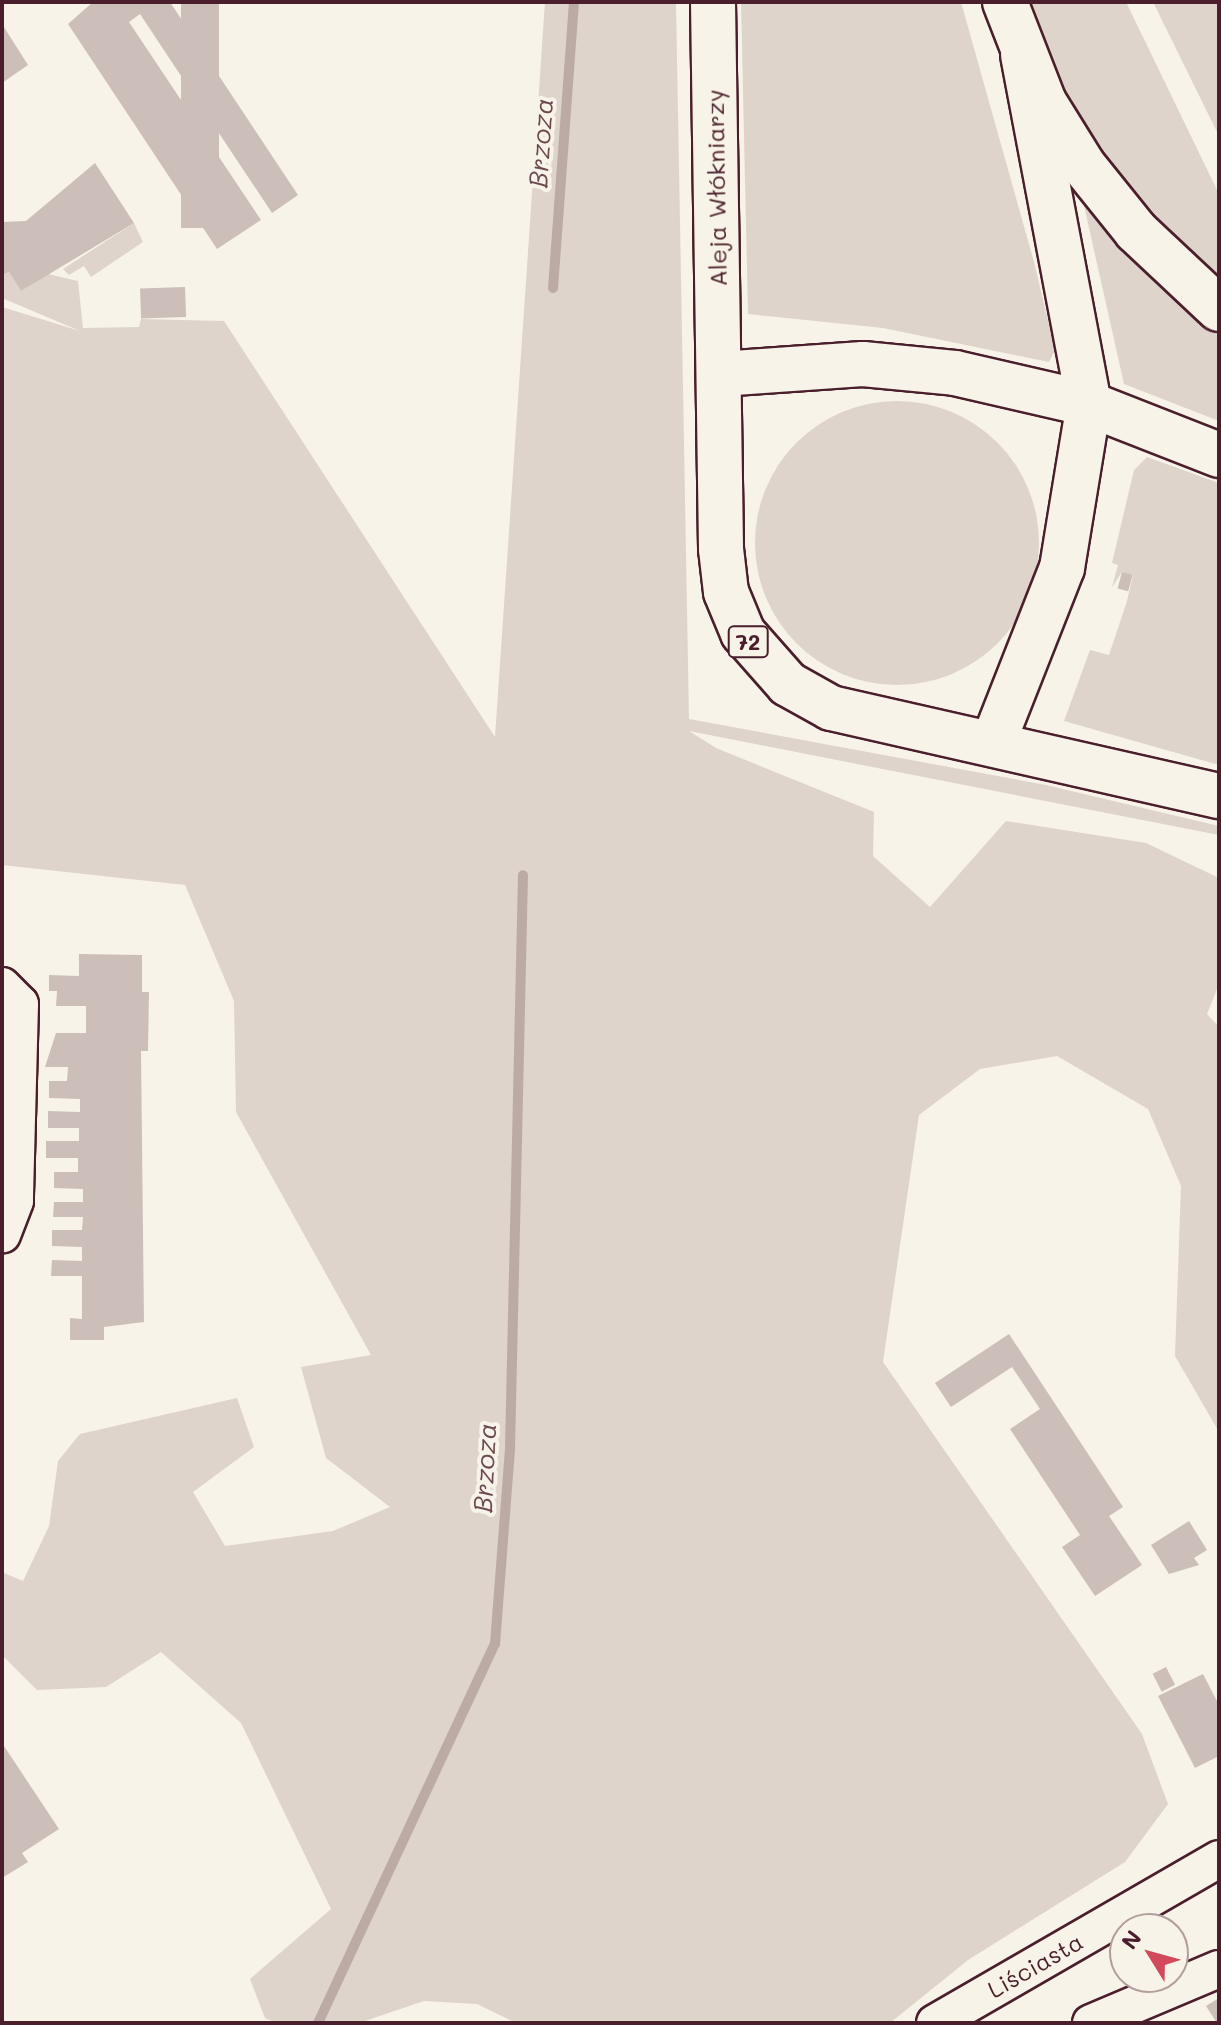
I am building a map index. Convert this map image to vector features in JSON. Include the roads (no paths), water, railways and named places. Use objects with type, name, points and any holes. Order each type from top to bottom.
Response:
[{"type":"main road","name":"Aleja Włókniarzy","points":[[713,2],[720,374]]},
{"type":"main road","points":[[1005,2],[1023,55],[1061,132],[1105,195],[1219,309]]},
{"type":"main road","points":[[993,743],[1062,568],[1089,404],[1023,55]]},
{"type":"main road","points":[[720,374],[790,366],[914,367],[1089,404],[1219,455]]},
{"type":"main road","name":"72","points":[[720,374],[726,592],[752,648],[788,684],[831,708],[1219,796]]},
{"type":"street","points":[[2,986],[20,1004],[6,1231]]},
{"type":"street","name":"Liściasta","points":[[935,2023],[1219,1859]]},
{"type":"street","points":[[1091,2023],[1219,1969]]},
{"type":"waterway","name":"Brzoza","points":[[553,288],[574,2]]},
{"type":"waterway","name":"Brzoza","points":[[318,2023],[495,1644],[510,1448],[523,875]]}]
